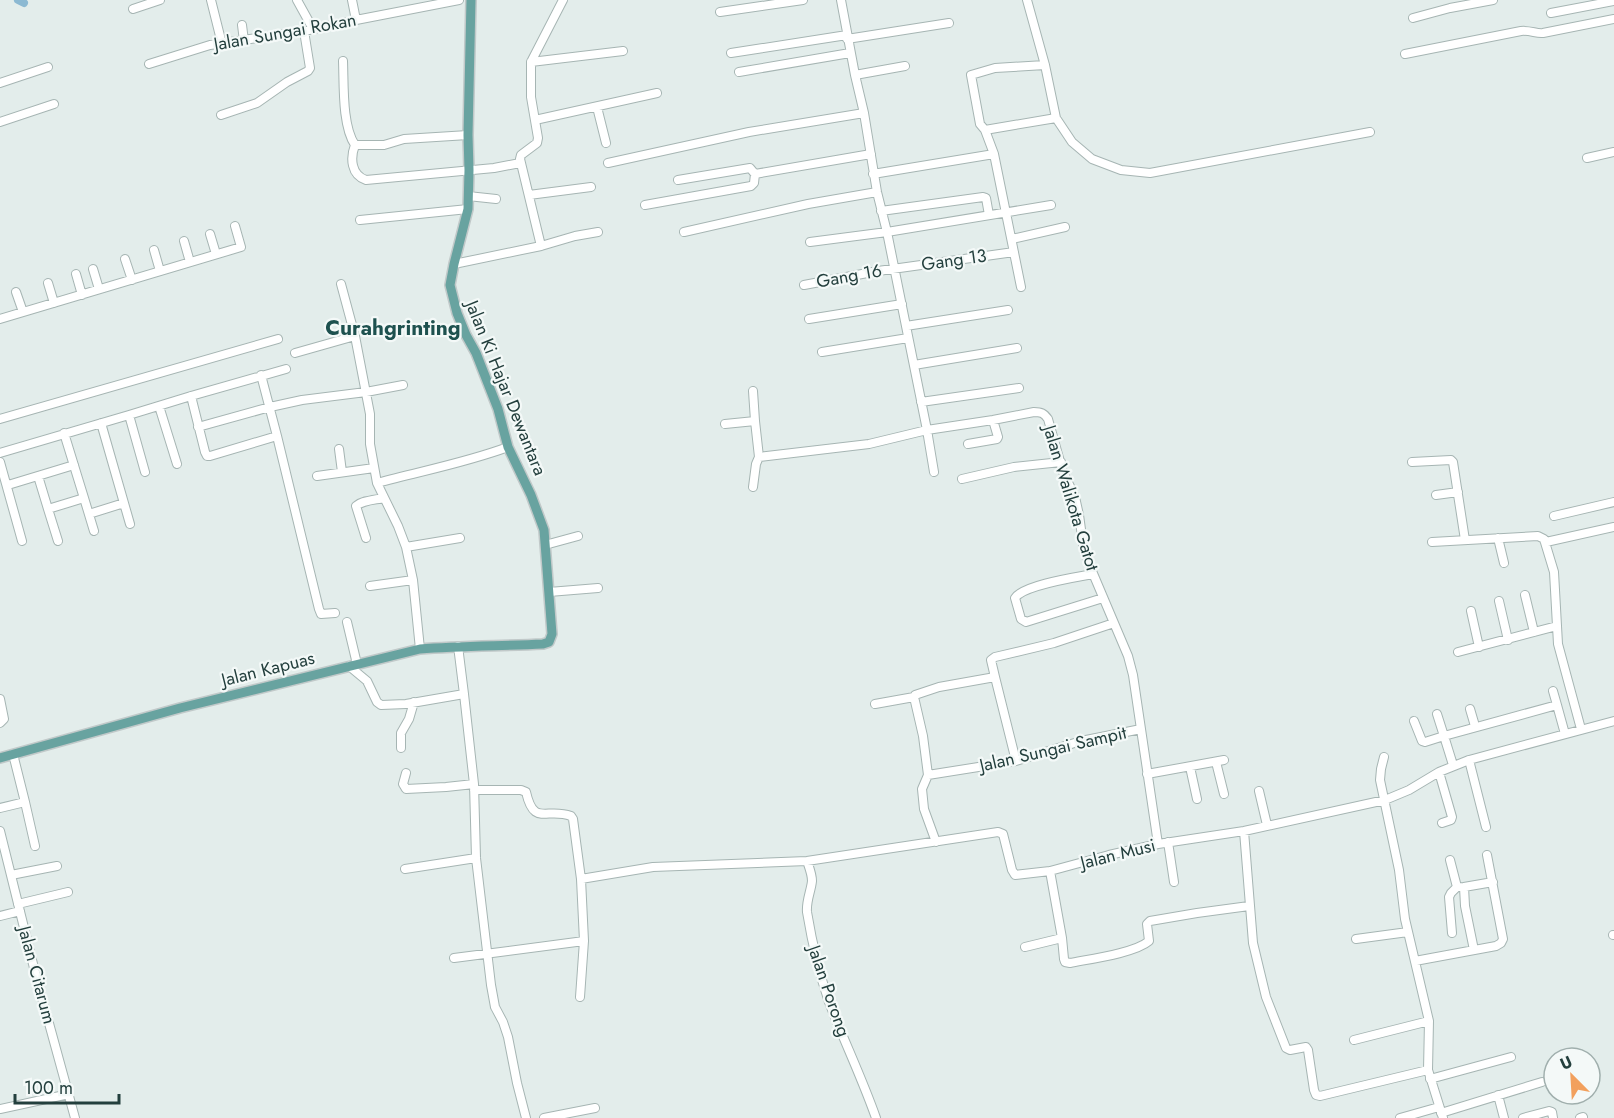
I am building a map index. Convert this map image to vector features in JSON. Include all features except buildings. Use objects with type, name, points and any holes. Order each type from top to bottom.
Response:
[{"type":"main road","name":"Jalan Ki Hajar Dewantara","points":[[471,0],[468,209],[450,285],[466,335],[494,396],[507,447],[534,502],[544,530],[552,634],[549,642]]},
{"type":"main road","name":"Jalan Kapuas","points":[[0,758],[180,708],[354,668],[420,649],[458,649],[549,642]]},
{"type":"street","points":[[133,9],[160,0]]},
{"type":"street","points":[[211,0],[222,44]]},
{"type":"street","points":[[220,115],[257,103],[308,71],[310,68],[309,30],[297,0]]},
{"type":"street","points":[[352,0],[356,20]]},
{"type":"street","name":"Jalan Sungai Rokan","points":[[149,64],[197,48],[309,30],[456,0]]},
{"type":"street","points":[[541,246],[520,164],[521,156],[537,144],[538,138],[531,98],[531,62],[563,0]]},
{"type":"street","points":[[720,12],[803,0]]},
{"type":"street","points":[[841,0],[864,113],[873,174],[902,304],[934,472]]},
{"type":"street","points":[[1027,0],[1045,65],[1056,118],[1072,142],[1092,159],[1121,170],[1150,173],[1370,132]]},
{"type":"street","points":[[1413,18],[1449,4],[1493,0]]},
{"type":"street","points":[[1551,13],[1614,1]]},
{"type":"street","points":[[1405,54],[1521,31],[1531,30],[1540,34],[1614,19]]},
{"type":"street","points":[[731,52],[949,23]]},
{"type":"street","points":[[242,25],[244,41]]},
{"type":"street","points":[[531,62],[623,51]]},
{"type":"street","points":[[739,72],[850,53]]},
{"type":"street","points":[[343,61],[347,122],[351,140],[355,145]]},
{"type":"street","points":[[1021,287],[994,154],[985,130],[980,124],[971,75],[995,68],[1045,65]]},
{"type":"street","points":[[855,75],[905,66]]},
{"type":"street","points":[[0,83],[48,67]]},
{"type":"street","points":[[535,120],[657,93]]},
{"type":"street","points":[[0,122],[54,104]]},
{"type":"street","points":[[597,107],[606,143]]},
{"type":"street","points":[[608,164],[749,132],[864,113]]},
{"type":"street","points":[[985,130],[1056,118]]},
{"type":"street","points":[[355,145],[384,145],[404,139],[468,135]]},
{"type":"street","points":[[355,145],[352,155],[353,168],[366,180],[520,164]]},
{"type":"street","points":[[1587,158],[1614,152]]},
{"type":"street","points":[[755,174],[871,154]]},
{"type":"street","points":[[873,174],[994,154]]},
{"type":"street","points":[[645,205],[751,186],[754,183],[755,174],[750,168],[678,180]]},
{"type":"street","points":[[528,195],[591,187]]},
{"type":"street","points":[[684,232],[808,204],[877,192]]},
{"type":"street","points":[[468,196],[496,199]]},
{"type":"street","points":[[881,211],[982,196],[986,198],[989,215]]},
{"type":"street","points":[[810,242],[887,232],[1051,205]]},
{"type":"street","points":[[360,220],[468,209]]},
{"type":"street","points":[[0,319],[241,247],[235,225]]},
{"type":"street","points":[[1011,239],[1065,227]]},
{"type":"street","points":[[454,264],[598,232]]},
{"type":"street","points":[[210,234],[216,254]]},
{"type":"street","points":[[183,241],[190,262]]},
{"type":"street","points":[[154,250],[160,271]]},
{"type":"street","name":"Gang 13","points":[[894,268],[1014,252]]},
{"type":"street","points":[[125,259],[132,280]]},
{"type":"street","name":"Gang 16","points":[[804,285],[894,268]]},
{"type":"street","points":[[93,269],[99,289]]},
{"type":"street","points":[[76,274],[82,295]]},
{"type":"street","points":[[48,283],[54,303]]},
{"type":"street","points":[[341,284],[355,336],[370,414],[370,444],[377,483],[406,547],[413,580],[420,649]]},
{"type":"street","points":[[16,292],[23,312]]},
{"type":"street","points":[[809,320],[902,304]]},
{"type":"street","points":[[906,326],[1008,310]]},
{"type":"street","points":[[295,353],[355,336]]},
{"type":"street","points":[[822,352],[908,338]]},
{"type":"street","points":[[0,419],[279,339]]},
{"type":"street","points":[[914,364],[1017,348]]},
{"type":"street","points":[[0,453],[286,369]]},
{"type":"street","points":[[261,375],[321,614],[335,613]]},
{"type":"street","points":[[198,428],[302,400],[403,385]]},
{"type":"street","points":[[921,402],[1020,388]]},
{"type":"street","points":[[753,391],[759,458],[753,488]]},
{"type":"street","points":[[190,396],[207,456],[278,436]]},
{"type":"street","points":[[159,406],[177,464]]},
{"type":"street","name":"Jalan Walikota Gatot","points":[[759,458],[869,444],[927,429],[1034,412],[1044,414],[1048,419],[1060,462],[1075,497],[1084,551],[1128,656],[1133,675],[1158,844]]},
{"type":"street","points":[[129,416],[145,472]]},
{"type":"street","points":[[969,444],[997,439],[993,420]]},
{"type":"street","points":[[725,424],[755,421]]},
{"type":"street","points":[[100,423],[130,524]]},
{"type":"street","points":[[64,434],[94,531]]},
{"type":"street","points":[[377,483],[430,471],[507,447]]},
{"type":"street","points":[[339,448],[342,472]]},
{"type":"street","points":[[1412,462],[1450,460],[1454,464],[1465,540]]},
{"type":"street","points":[[0,462],[22,541]]},
{"type":"street","points":[[962,479],[1014,467],[1060,462]]},
{"type":"street","points":[[8,485],[74,465]]},
{"type":"street","points":[[317,476],[374,468]]},
{"type":"street","points":[[38,476],[58,541]]},
{"type":"street","points":[[1436,495],[1458,492]]},
{"type":"street","points":[[48,509],[84,498]]},
{"type":"street","points":[[366,538],[356,506],[363,502],[384,498]]},
{"type":"street","points":[[1554,516],[1614,502]]},
{"type":"street","points":[[89,514],[123,503]]},
{"type":"street","points":[[1546,542],[1614,527]]},
{"type":"street","points":[[545,545],[578,536]]},
{"type":"street","points":[[1432,542],[1538,536],[1546,542],[1554,572],[1558,644],[1581,729]]},
{"type":"street","points":[[406,547],[460,538]]},
{"type":"street","points":[[1498,538],[1504,563]]},
{"type":"street","points":[[1093,574],[1036,586],[1018,594],[1015,598],[1021,619],[1026,622],[1103,598]]},
{"type":"street","points":[[370,586],[413,580]]},
{"type":"street","points":[[549,592],[598,588]]},
{"type":"street","points":[[1525,595],[1534,632]]},
{"type":"street","points":[[1499,601],[1508,639]]},
{"type":"street","points":[[1471,611],[1479,647]]},
{"type":"street","points":[[347,622],[354,668],[367,681],[376,702],[381,705],[464,694]]},
{"type":"street","points":[[1016,761],[991,660],[995,657],[1054,643],[1114,623]]},
{"type":"street","points":[[1458,652],[1557,626]]},
{"type":"street","points":[[458,649],[474,787],[476,858],[487,953],[495,1007],[508,1037],[526,1118]]},
{"type":"street","points":[[875,704],[915,697],[917,694],[939,687],[995,677]]},
{"type":"street","points":[[1553,692],[1565,734]]},
{"type":"street","points":[[915,697],[928,775],[922,789],[922,799],[936,842]]},
{"type":"street","points":[[0,699],[4,719],[0,723]]},
{"type":"street","points":[[401,748],[401,733],[411,714],[414,702]]},
{"type":"street","points":[[1414,721],[1423,742],[1557,705]]},
{"type":"street","points":[[1470,709],[1475,726]]},
{"type":"street","points":[[1437,714],[1453,765]]},
{"type":"street","name":"Jalan Musi","points":[[581,879],[653,867],[807,861],[998,832],[1003,834],[1015,875],[1050,871],[1158,844],[1244,831],[1385,800],[1410,790],[1453,765],[1614,721]]},
{"type":"street","name":"Jalan Sungai Sampit","points":[[928,775],[1016,761],[1081,741],[1141,729]]},
{"type":"street","points":[[13,754],[35,846]]},
{"type":"street","points":[[1384,757],[1380,780],[1399,870],[1408,932],[1429,1021],[1428,1070],[1441,1113]]},
{"type":"street","points":[[1469,760],[1486,827]]},
{"type":"street","points":[[1147,774],[1220,761],[1224,794]]},
{"type":"street","points":[[1190,767],[1197,799]]},
{"type":"street","points":[[1439,772],[1452,817],[1442,823]]},
{"type":"street","points":[[406,773],[403,784],[406,789],[446,787],[520,789],[526,792],[531,809],[536,813],[571,816],[581,879],[584,941],[580,997]]},
{"type":"street","points":[[1259,791],[1267,825]]},
{"type":"street","points":[[0,808],[25,802]]},
{"type":"street","name":"Jalan Citarum","points":[[0,831],[2,848],[75,1118]]},
{"type":"street","points":[[1244,831],[1254,943],[1268,1006],[1288,1050],[1306,1047],[1308,1050],[1316,1095],[1320,1096],[1428,1070]]},
{"type":"street","points":[[1168,842],[1174,882]]},
{"type":"street","points":[[1415,962],[1496,946],[1501,943],[1503,939],[1487,855]]},
{"type":"street","points":[[405,869],[476,858]]},
{"type":"street","points":[[1450,860],[1460,887],[1474,950]]},
{"type":"street","name":"Jalan Porong","points":[[807,861],[812,876],[812,885],[806,905],[816,959],[830,1002],[876,1118]]},
{"type":"street","points":[[11,875],[57,866]]},
{"type":"street","points":[[1050,871],[1064,959],[1065,962],[1070,963],[1134,949],[1147,943],[1149,941],[1147,924],[1150,921],[1250,906]]},
{"type":"street","points":[[1452,933],[1449,897],[1451,893],[1460,887],[1493,882]]},
{"type":"street","points":[[0,916],[68,892]]},
{"type":"street","points":[[1356,939],[1408,932]]},
{"type":"street","points":[[1025,947],[1062,938]]},
{"type":"street","points":[[454,958],[584,941]]},
{"type":"street","points":[[1354,1040],[1429,1021]]},
{"type":"street","points":[[1430,1079],[1510,1058]]},
{"type":"street","points":[[1400,1118],[1441,1113],[1542,1082]]},
{"type":"street","points":[[0,1109],[69,1094]]},
{"type":"street","points":[[1498,1095],[1504,1118]]},
{"type":"street","points":[[544,1118],[595,1108]]},
{"type":"street","points":[[1523,1118],[1549,1112],[1552,1112],[1553,1118]]},
{"type":"waterway","points":[[18,0],[24,3]]},
{"type":"district","name":"Curahgrinting","points":[[393,328]]}]
